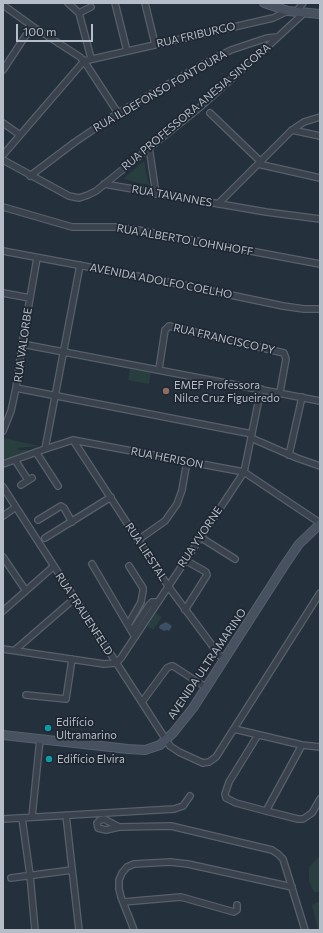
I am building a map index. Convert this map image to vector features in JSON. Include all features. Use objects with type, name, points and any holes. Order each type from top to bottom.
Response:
[{"type":"street","points":[[68,3],[79,12],[91,58]]},
{"type":"street","points":[[115,3],[127,51]]},
{"type":"street","points":[[146,3],[155,44]]},
{"type":"street","points":[[264,3],[296,12],[320,14]]},
{"type":"street","name":"RUA PROFESSORA ANESIA SINCORA","points":[[104,184],[199,108],[277,37],[303,3]]},
{"type":"street","points":[[3,5],[32,26],[75,52],[84,61],[118,113]]},
{"type":"street","points":[[79,12],[91,7]]},
{"type":"street","name":"RUA FRIBURGO","points":[[3,155],[84,61],[91,58],[296,12]]},
{"type":"street","points":[[3,70],[32,26]]},
{"type":"street","name":"RUA ILDEFONSO FONTOURA","points":[[30,176],[75,142],[118,113],[208,62],[231,50],[267,38],[277,37]]},
{"type":"street","points":[[210,113],[260,163],[320,178]]},
{"type":"street","name":"RUA TAVANNES","points":[[104,184],[218,204],[292,130],[304,122],[320,117]]},
{"type":"street","points":[[3,123],[20,135]]},
{"type":"street","points":[[292,130],[320,136]]},
{"type":"street","points":[[149,147],[156,194]]},
{"type":"street","points":[[3,160],[30,176],[74,198],[88,195],[104,184]]},
{"type":"street","points":[[218,204],[320,219]]},
{"type":"street","name":"RUA ALBERTO LOHNHOFF","points":[[3,207],[72,227],[115,227],[138,230],[320,264]]},
{"type":"street","name":"AVENIDA ADOLFO COELHO","points":[[3,251],[283,306],[304,309],[320,309]]},
{"type":"street","name":"RUA VALORBE","points":[[3,431],[11,411],[16,388],[37,258]]},
{"type":"street","points":[[45,449],[80,265]]},
{"type":"street","points":[[3,293],[30,298]]},
{"type":"street","name":"RUA FRANCISCO PY","points":[[159,369],[165,330],[169,326],[284,353],[286,359],[280,392]]},
{"type":"street","points":[[22,344],[280,392],[302,398],[320,400],[320,393]]},
{"type":"street","points":[[16,388],[252,436],[289,455],[320,466]]},
{"type":"street","points":[[244,472],[261,389]]},
{"type":"street","points":[[289,455],[302,398]]},
{"type":"street","name":"RUA HERISON","points":[[3,464],[73,440],[187,461],[244,472],[320,523]]},
{"type":"street","name":"RUA LIESTAL","points":[[73,440],[168,586],[220,656],[225,660]]},
{"type":"street","points":[[36,452],[58,486]]},
{"type":"street","points":[[15,460],[30,479],[21,485]]},
{"type":"street","points":[[138,540],[165,521],[177,504],[182,490],[187,461]]},
{"type":"street","name":"RUA YVORNE","points":[[116,663],[121,658],[244,472]]},
{"type":"street","name":"RUA FRAUENFELD","points":[[3,487],[166,741]]},
{"type":"street","points":[[45,538],[110,497]]},
{"type":"street","points":[[38,520],[61,506],[64,508],[72,522]]},
{"type":"street","points":[[3,516],[16,507]]},
{"type":"street","name":"AVENIDA ULTRAMARINO","points":[[3,735],[134,750],[145,750],[166,741],[186,718],[207,688],[299,544],[320,523]]},
{"type":"street","points":[[200,537],[235,559]]},
{"type":"street","points":[[3,557],[26,591]]},
{"type":"street","points":[[185,560],[207,574],[185,610]]},
{"type":"street","points":[[92,564],[135,637]]},
{"type":"street","points":[[3,611],[54,566]]},
{"type":"street","points":[[128,625],[141,602],[143,591],[143,588],[129,566]]},
{"type":"street","points":[[166,741],[170,746],[179,752],[203,762],[209,762],[216,758],[320,593]]},
{"type":"street","points":[[15,650],[75,598]]},
{"type":"street","name":"RUA YVORNE","points":[[132,631],[149,605],[152,602],[157,602]]},
{"type":"street","points":[[3,649],[104,664],[116,663]]},
{"type":"street","points":[[26,695],[66,699],[72,659]]},
{"type":"street","points":[[142,702],[169,666],[173,666],[207,688]]},
{"type":"street","points":[[234,729],[302,745],[320,747]]},
{"type":"street","points":[[258,735],[229,782],[225,794],[226,798],[266,811],[298,819],[303,819],[312,813],[320,799]]},
{"type":"street","points":[[32,817],[40,739]]},
{"type":"street","points":[[266,811],[302,745]]},
{"type":"street","points":[[3,819],[178,808],[186,804],[190,796]]},
{"type":"street","points":[[66,815],[78,930]]},
{"type":"street","points":[[22,818],[30,875],[35,930]]},
{"type":"street","points":[[119,827],[171,826],[272,850],[283,859],[305,930]]},
{"type":"street","points":[[134,930],[119,889],[119,880],[122,872],[127,867],[134,864],[170,862],[188,864],[292,887]]},
{"type":"street","points":[[11,878],[72,870]]},
{"type":"street","points":[[123,902],[181,897],[234,912],[237,905]]},
{"type":"green space","points":[[144,161],[149,185],[123,179]]},
{"type":"green space","points":[[130,369],[151,373],[149,384],[128,380]]},
{"type":"green space","points":[[4,438],[40,446],[18,448],[18,450],[32,450],[3,460]]},
{"type":"green space","points":[[156,613],[162,617],[153,630],[147,626]]},
{"type":"green space","points":[[320,856],[320,892],[314,892],[309,881],[309,867]]},
{"type":"green space","points":[[320,901],[320,930],[318,930],[312,905]]},
{"type":"water","points":[[166,622],[172,626],[169,631],[164,631],[159,628],[160,625]]},
{"type":"place","name":"EMEF Professora Nilce Cruz Figueiredo","points":[[166,391]]},
{"type":"place","name":"Edifício Ultramarino","points":[[48,728]]},
{"type":"place","name":"Edifício Elvira","points":[[49,759]]}]
